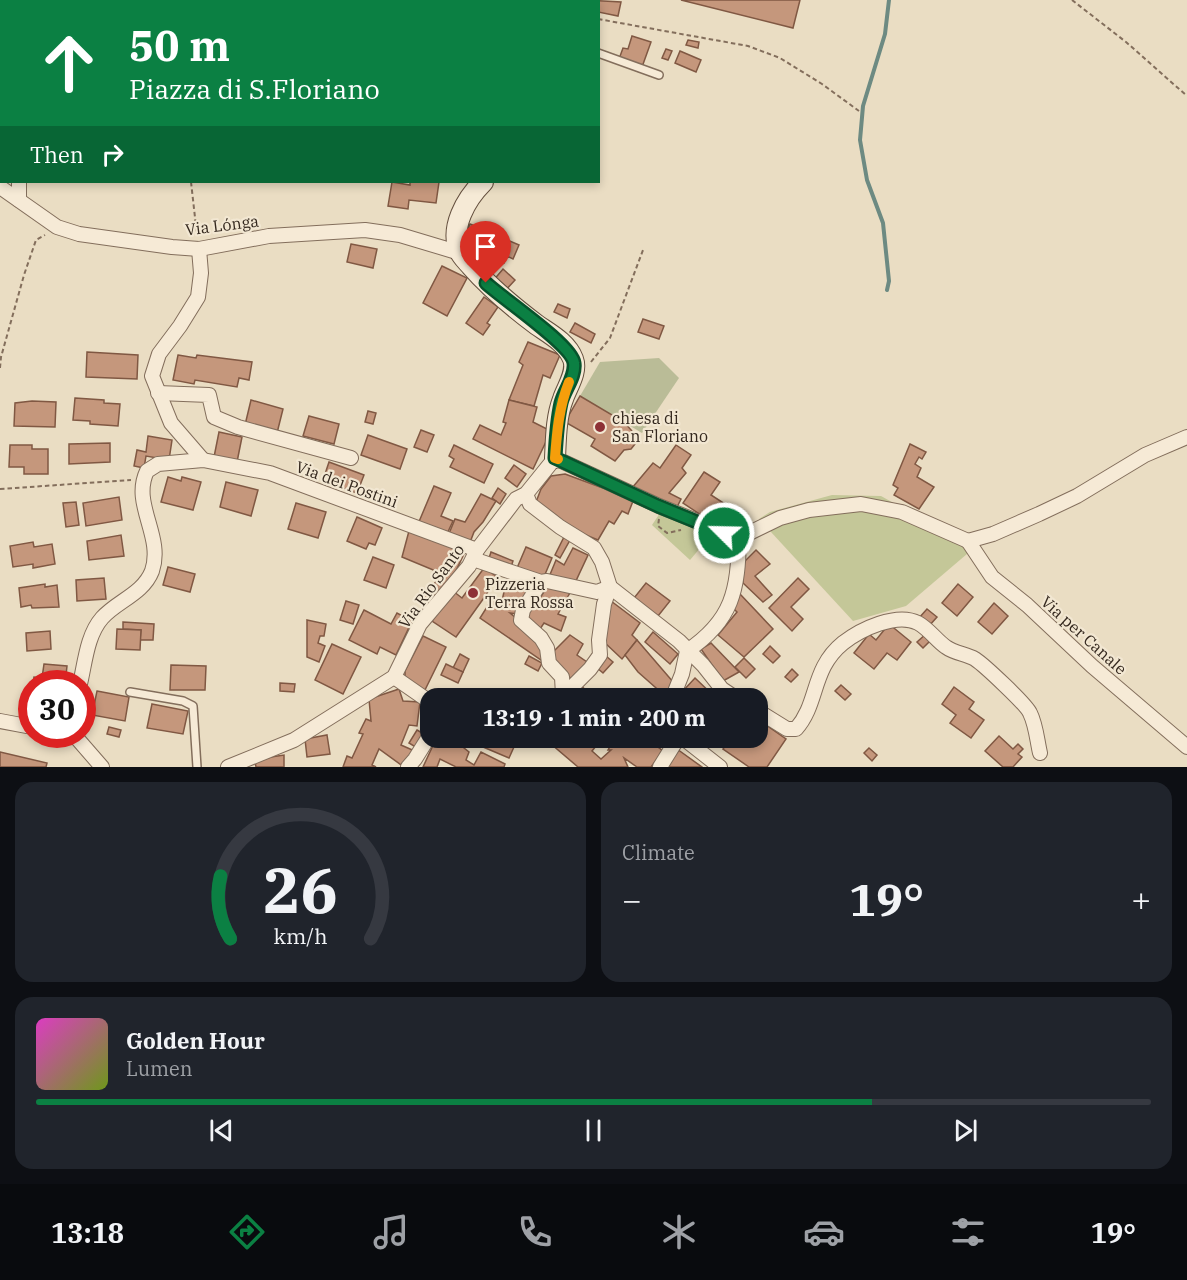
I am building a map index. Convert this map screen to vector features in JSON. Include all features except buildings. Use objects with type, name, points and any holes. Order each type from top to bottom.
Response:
[{"type":"street","points":[[19,183],[19,200]]},
{"type":"street","points":[[482,183],[471,194],[462,213],[456,237],[460,254],[503,298],[564,346],[574,363],[573,373],[562,400],[555,458],[629,493],[739,538],[780,518],[809,510],[861,504],[902,512],[968,541],[993,534],[1077,496],[1145,455],[1187,437]]},
{"type":"street","name":"Via Lónga","points":[[0,187],[57,226],[91,235],[172,247],[199,249],[269,236],[365,230],[400,235],[460,254]]},
{"type":"street","points":[[199,249],[201,273],[198,297],[159,354],[152,376],[171,423],[203,460]]},
{"type":"street","name":"Via dei Postini","points":[[158,393],[209,395],[214,417],[238,427],[351,458]]},
{"type":"street","name":"Via Rio Santo","points":[[394,677],[420,624],[516,499],[526,494],[555,458]]},
{"type":"street","name":"Via dei Postini","points":[[143,480],[147,471],[158,464],[203,460],[270,473],[541,582],[547,581],[597,592],[610,587]]},
{"type":"street","points":[[83,670],[91,638],[101,619],[137,591],[152,571],[154,547],[143,502],[143,480]]},
{"type":"street","points":[[526,494],[530,504],[560,527],[594,548],[602,562],[610,587],[599,640],[600,655],[590,669],[570,688]]},
{"type":"street","points":[[676,688],[687,651],[721,620],[729,606],[736,588],[739,538]]},
{"type":"street","name":"Via per Canale","points":[[968,541],[992,577],[1027,605],[1092,666],[1187,747]]},
{"type":"street","points":[[541,582],[523,610],[521,620],[541,638],[547,648],[549,663],[562,677],[561,688]]},
{"type":"street","points":[[610,587],[679,641],[703,665],[721,688]]},
{"type":"street","points":[[768,717],[787,729],[796,729],[807,717],[823,665],[843,643],[866,630],[893,619],[904,618],[919,624],[947,648],[978,660],[1016,697],[1030,712],[1040,753]]},
{"type":"street","points":[[228,767],[294,740],[394,677],[420,695]]},
{"type":"street","points":[[0,721],[18,724]]},
{"type":"street","points":[[85,748],[102,767]]},
{"type":"street","points":[[408,767],[422,748]]},
{"type":"street","points":[[660,767],[674,748]]},
{"type":"street","points":[[694,748],[720,767]]},
{"type":"lane","points":[[600,54],[659,75]]},
{"type":"lane","points":[[130,692],[183,701],[193,706],[197,767]]},
{"type":"path","points":[[1071,0],[1126,42],[1187,96]]},
{"type":"path","points":[[600,19],[748,46],[780,58],[822,84],[859,111]]},
{"type":"path","points":[[190,183],[199,249]]},
{"type":"path","points":[[0,368],[24,275],[36,240],[57,226]]},
{"type":"path","points":[[573,373],[591,362],[610,338],[643,250]]},
{"type":"path","points":[[0,489],[143,480]]},
{"type":"path","points":[[660,516],[658,526],[667,533],[671,534],[687,528]]},
{"type":"path","points":[[700,533],[702,538],[698,546],[705,552]]},
{"type":"path","points":[[701,549],[706,543]]},
{"type":"green space","points":[[659,358],[679,378],[642,433],[580,396],[600,362]]},
{"type":"green space","points":[[832,495],[881,496],[974,548],[906,606],[853,621],[759,519],[770,512]]},
{"type":"green space","points":[[662,510],[712,534],[690,560],[652,525]]},
{"type":"waterway","points":[[887,290],[889,281],[883,223],[867,180],[860,140],[863,106],[885,34],[889,0]]},
{"type":"slow traffic","points":[[558,459],[555,458],[558,423],[562,400],[569,382]]},
{"type":"place","name":"chiesa di San Floriano","points":[[600,427]]},
{"type":"place","name":"Pizzeria Terra Rossa","points":[[473,593]]},
{"type":"route","points":[[486,283],[555,337],[571,355],[574,363],[573,373],[562,400],[555,458],[658,506],[724,533]]}]
